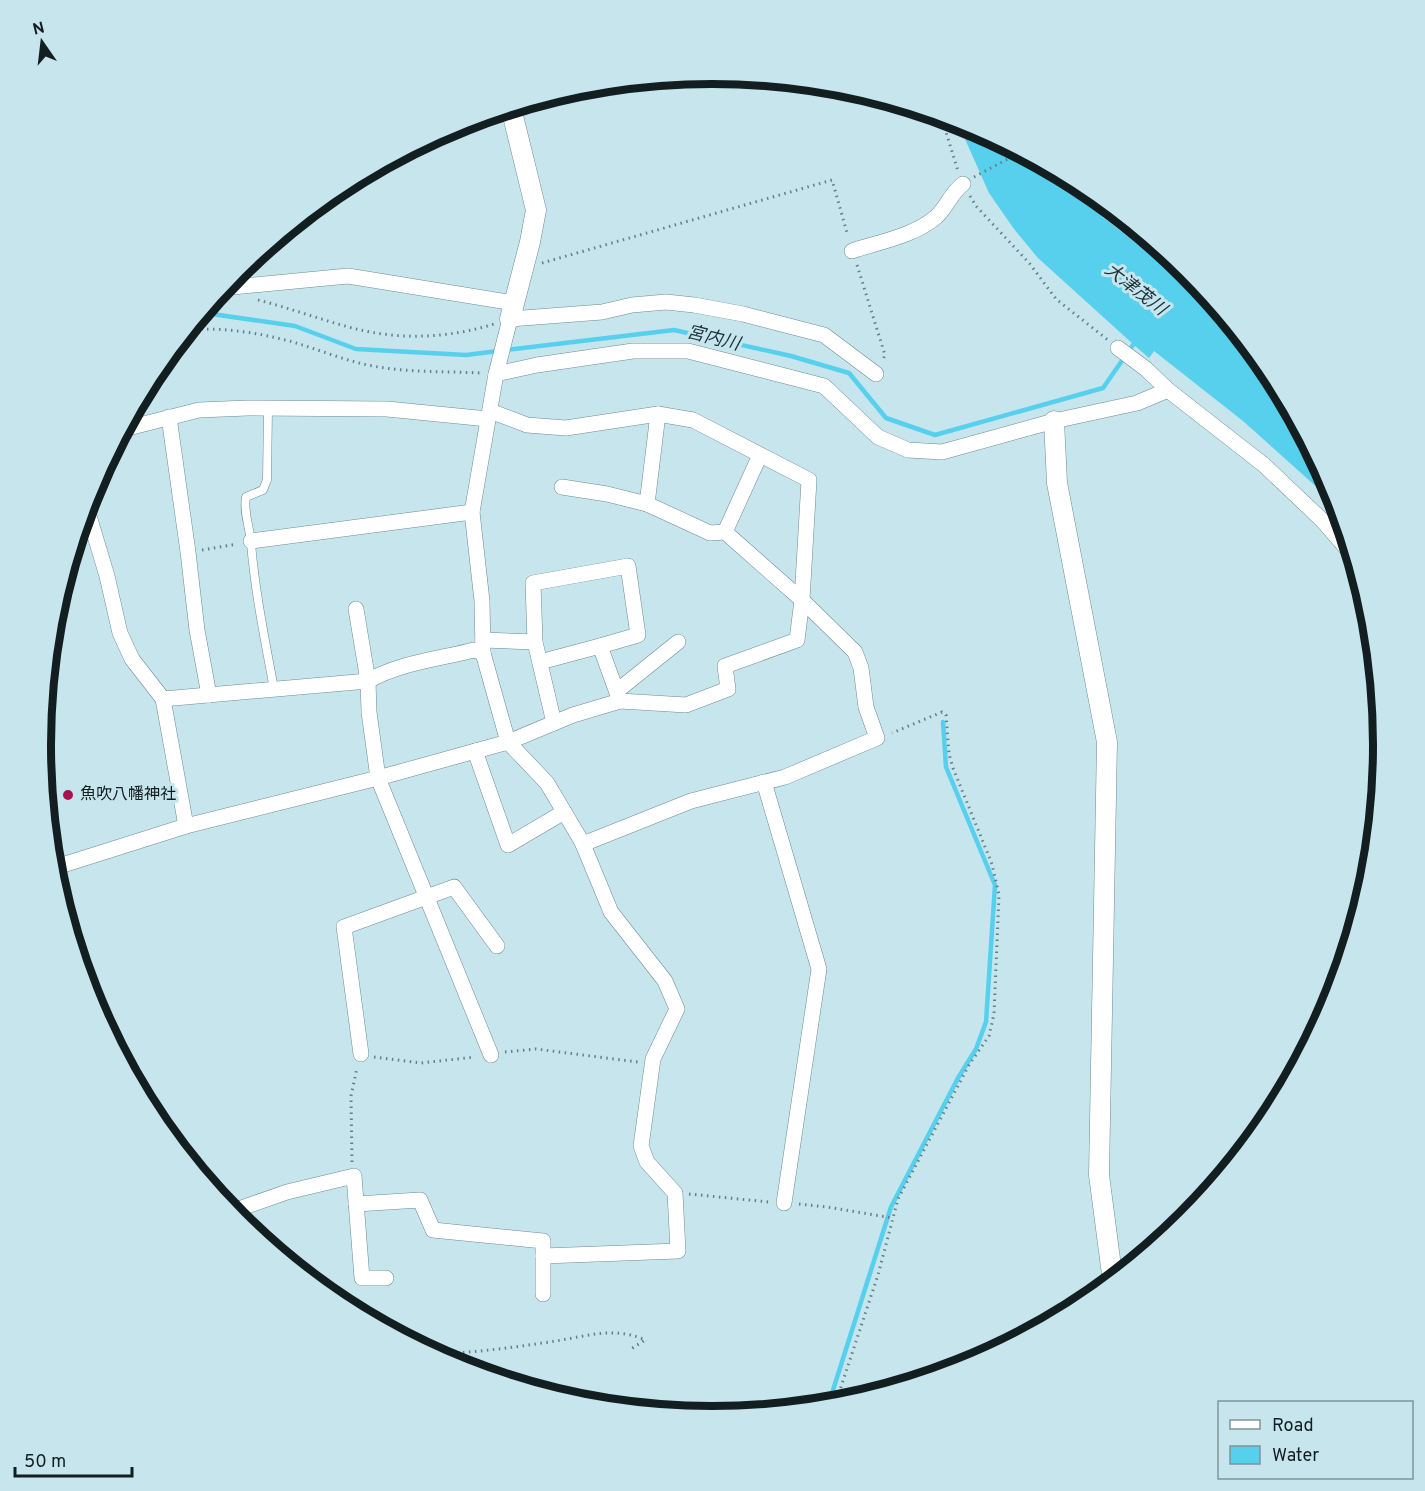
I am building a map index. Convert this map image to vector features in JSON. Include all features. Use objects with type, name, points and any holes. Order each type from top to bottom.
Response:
[{"type":"street","points":[[514,115],[536,210],[496,374],[472,512],[482,601],[483,646],[508,742],[547,783],[583,844],[611,912],[665,981],[677,1009],[653,1059],[641,1146],[647,1162],[675,1193],[678,1251],[543,1256]]},
{"type":"street","points":[[852,251],[922,228],[938,215],[953,192],[966,182]]},
{"type":"street","points":[[237,287],[348,276],[512,311],[602,312],[632,304],[694,305],[743,314],[824,335],[876,374]]},
{"type":"street","points":[[1118,348],[1264,465],[1323,520],[1342,542]]},
{"type":"street","points":[[496,374],[537,365],[633,351],[688,351],[824,386],[878,437],[908,450],[942,452],[1054,421],[1137,402],[1168,390]]},
{"type":"street","points":[[134,426],[199,410],[387,409],[489,415],[527,425],[566,428],[658,414],[693,420],[809,480],[802,600],[797,640],[725,666],[728,689],[686,705],[618,696]]},
{"type":"street","points":[[647,504],[658,414]]},
{"type":"street","points":[[169,417],[197,630],[209,695]]},
{"type":"street","points":[[1054,421],[1057,483],[1107,742],[1099,1175],[1112,1272]]},
{"type":"street","points":[[725,532],[760,455]]},
{"type":"street","points":[[562,487],[607,494],[647,504],[710,533],[725,532],[802,600],[855,652],[861,668],[866,707],[877,738],[785,777],[691,801],[583,844]]},
{"type":"street","points":[[251,541],[472,512]]},
{"type":"street","points":[[90,521],[107,576],[120,633],[132,659],[163,699],[186,826]]},
{"type":"street","points":[[540,662],[638,635],[628,566],[533,583],[535,642],[554,723]]},
{"type":"street","points":[[356,609],[368,681],[369,712],[378,778],[491,1055]]},
{"type":"street","points":[[163,699],[368,681],[383,672],[483,646],[535,642]]},
{"type":"street","points":[[62,865],[186,826],[378,778],[508,742],[618,696],[678,642]]},
{"type":"street","points":[[600,646],[618,696]]},
{"type":"street","points":[[475,751],[508,845],[564,812]]},
{"type":"street","points":[[764,782],[819,969],[784,1203]]},
{"type":"street","points":[[361,1054],[344,927],[454,887],[497,946]]},
{"type":"street","points":[[240,1208],[287,1192],[354,1176],[362,1278],[386,1278]]},
{"type":"street","points":[[356,1204],[420,1200],[433,1230],[543,1241],[543,1294]]},
{"type":"lane","points":[[268,409],[267,480],[262,490],[246,497],[244,506],[274,689]]},
{"type":"path","points":[[945,126],[976,206],[1030,264],[1056,299],[1118,348]]},
{"type":"path","points":[[966,182],[1013,156]]},
{"type":"path","points":[[525,261],[545,264],[832,180],[885,355],[876,374]]},
{"type":"path","points":[[254,300],[343,326],[384,335],[427,337],[465,332],[512,311]]},
{"type":"path","points":[[199,329],[209,328],[259,334],[294,342],[338,358],[385,368],[416,372],[496,374]]},
{"type":"path","points":[[188,552],[251,541]]},
{"type":"path","points":[[839,1395],[878,1275],[897,1199],[969,1065],[989,1036],[994,1014],[999,895],[992,864],[952,768],[946,716],[942,712],[877,738]]},
{"type":"path","points":[[354,1176],[351,1096],[361,1054]]},
{"type":"path","points":[[449,1352],[551,1342],[588,1334],[633,1334],[645,1340],[631,1350]]},
{"type":"water","name":"大津茂川","points":[[962,133],[1005,152],[1078,194],[1104,218],[1180,278],[1210,309],[1263,378],[1306,453],[1325,494],[1243,421],[1154,351],[1149,358],[1038,258],[989,193]]},
{"type":"waterway","name":"宮内川","points":[[211,314],[295,326],[356,349],[466,355],[498,351]]},
{"type":"waterway","name":"宮内川","points":[[506,350],[674,330],[791,356],[849,373],[886,418],[935,435],[1103,388],[1135,342]]},
{"type":"waterway","points":[[831,1396],[891,1207],[958,1078],[976,1049],[986,1022],[995,885],[946,767],[943,722]]},
{"type":"place","name":"魚吹八幡神社","points":[[68,795]]}]
